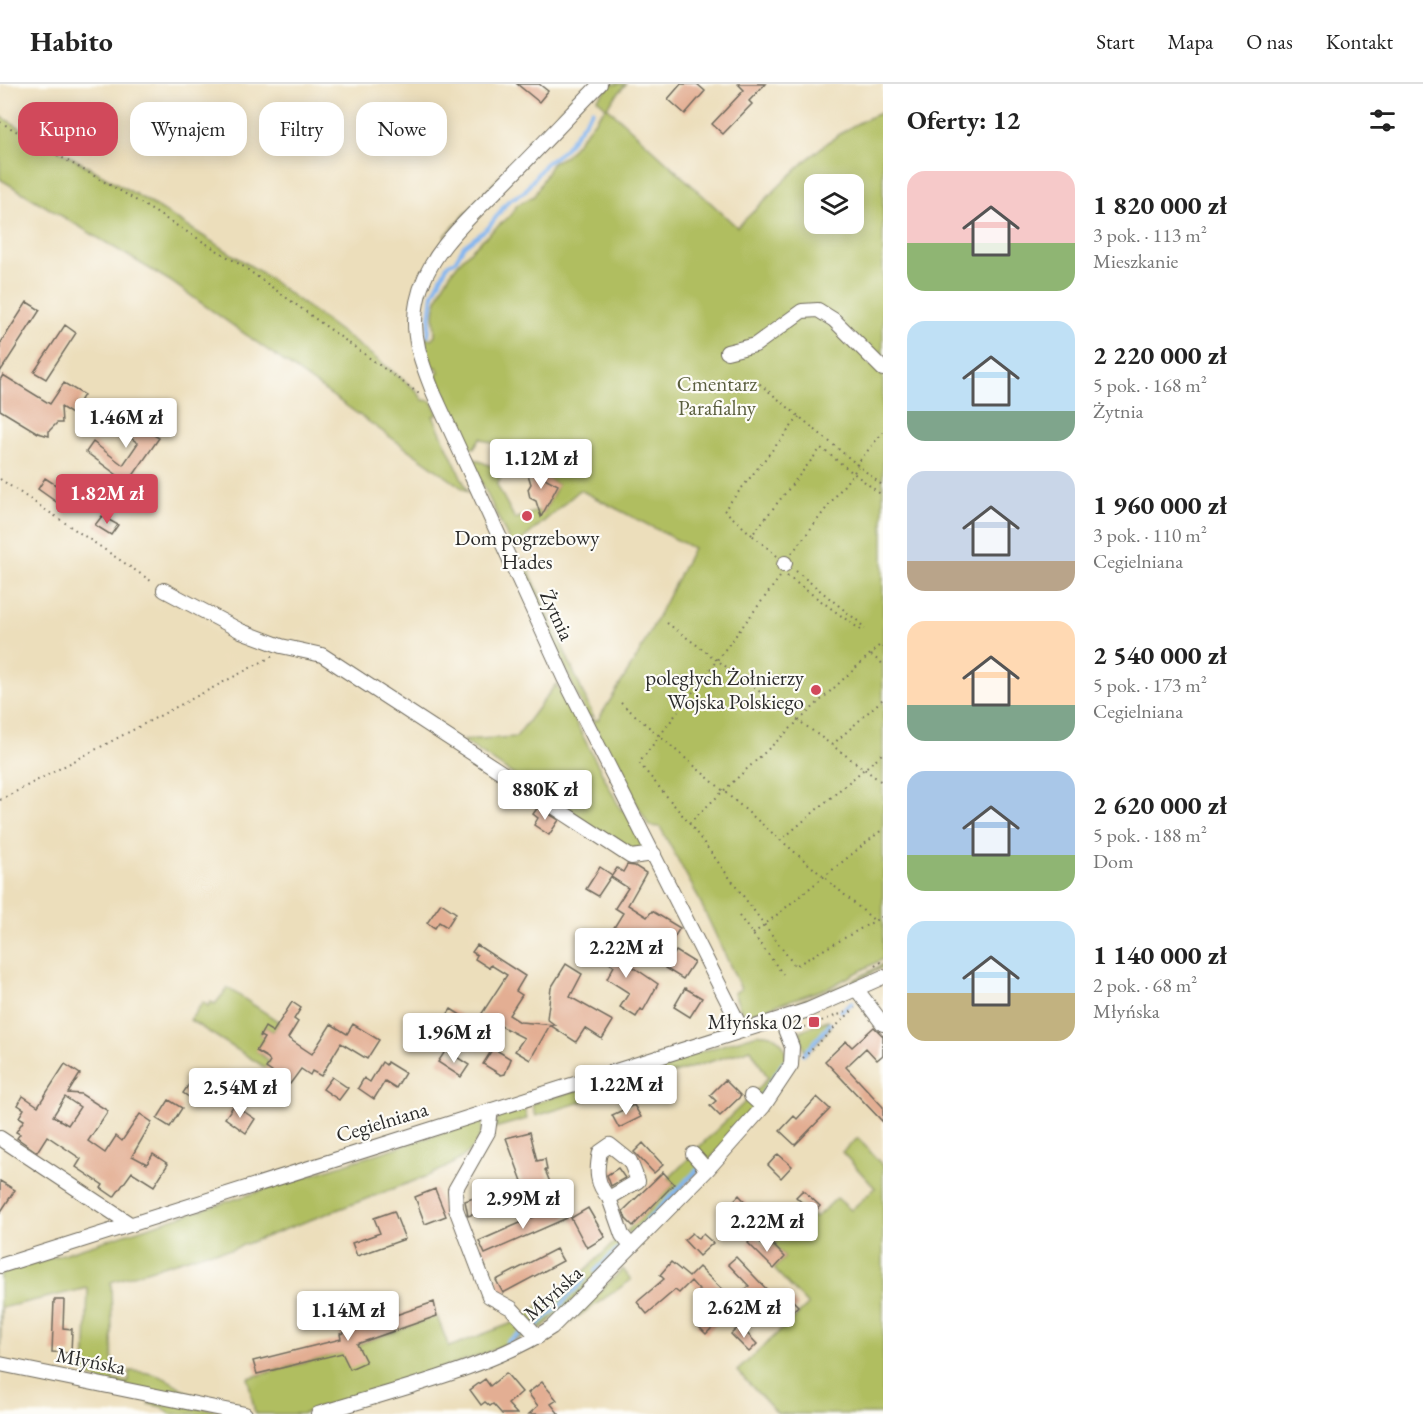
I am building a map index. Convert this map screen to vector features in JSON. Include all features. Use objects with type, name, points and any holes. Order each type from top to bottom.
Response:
[{"type":"street","name":"Żytnia","points":[[600,84],[455,235],[426,274],[417,301],[415,336],[420,359],[434,394],[564,678],[742,1030]]},
{"type":"street","points":[[727,352],[755,345],[802,311],[818,310],[834,321],[883,369]]},
{"type":"street","points":[[164,590],[241,632],[289,648],[322,655],[631,857],[654,854]]},
{"type":"street","name":"Cegielniana","points":[[0,1266],[781,1019],[857,990],[883,977]]},
{"type":"street","points":[[857,990],[883,1024]]},
{"type":"street","name":"Młyńska","points":[[318,1414],[488,1359],[538,1336],[573,1309],[631,1246],[707,1170],[763,1107],[791,1065],[792,1047],[781,1019]]},
{"type":"street","points":[[751,1096],[763,1107]]},
{"type":"street","points":[[491,1110],[488,1132],[454,1190],[456,1209],[489,1296],[511,1308],[538,1336]]},
{"type":"street","points":[[0,1138],[130,1224]]},
{"type":"street","points":[[693,1154],[707,1170]]},
{"type":"street","points":[[609,1198],[622,1235],[631,1246]]},
{"type":"street","name":"Młyńska","points":[[0,1364],[245,1414]]},
{"type":"path","points":[[0,122],[129,196],[244,267],[421,396],[434,394]]},
{"type":"path","points":[[755,380],[883,486]]},
{"type":"path","points":[[799,417],[724,510],[863,630],[783,573],[639,763],[689,823],[795,966],[883,916]]},
{"type":"path","points":[[784,564],[883,432]]},
{"type":"path","points":[[752,536],[821,448],[883,496]]},
{"type":"path","points":[[0,479],[164,590]]},
{"type":"path","points":[[668,623],[883,783]]},
{"type":"path","points":[[689,823],[880,645],[883,646]]},
{"type":"path","points":[[0,800],[183,706],[227,678],[289,648]]},
{"type":"path","points":[[870,655],[883,664]]},
{"type":"path","points":[[832,746],[883,699]]},
{"type":"path","points":[[621,703],[875,921]]},
{"type":"path","points":[[780,841],[883,753]]},
{"type":"path","points":[[753,934],[882,831]]},
{"type":"path","points":[[740,916],[783,974]]},
{"type":"path","points":[[868,970],[883,961]]},
{"type":"path","points":[[796,1034],[802,1027],[851,1010]]},
{"type":"path","points":[[801,1052],[801,1061]]},
{"type":"green space","name":"Cmentarz Parafialny","points":[[612,84],[626,84],[607,107],[737,227],[823,146],[862,121],[883,112],[883,959],[830,987],[747,1015],[741,1011],[734,993],[741,989],[696,893],[660,827],[649,826],[633,797],[628,799],[592,720],[598,720],[637,657],[693,548],[580,490],[519,543],[520,549],[513,549],[472,462],[474,459],[491,466],[502,475],[497,485],[515,519],[537,511],[544,512],[558,485],[519,461],[508,465],[501,459],[503,448],[480,438],[474,448],[464,447],[450,417],[453,416],[445,399],[447,397],[435,375],[439,373],[437,367],[432,368],[425,338],[431,339],[435,335],[434,317],[439,293],[455,267],[511,215],[517,205],[534,196],[553,162],[566,156],[606,107],[597,99]]},
{"type":"green space","points":[[577,93],[579,98],[444,237]]},
{"type":"green space","points":[[0,116],[18,126],[18,156],[69,156],[149,202],[259,271],[373,356],[416,390],[423,400],[431,401],[438,414],[433,416],[468,492],[170,281],[0,179]]},
{"type":"green space","points":[[524,559],[594,717],[587,717],[520,565]]},
{"type":"green space","points":[[556,684],[621,810],[625,809],[644,845],[643,851],[632,855],[462,740],[516,737]]},
{"type":"green space","points":[[883,964],[883,967],[849,985],[799,1004],[798,1002],[848,983]]},
{"type":"green space","points":[[228,988],[279,1022],[273,1032],[265,1027],[260,1035],[264,1038],[257,1051],[270,1062],[266,1068],[190,1020],[203,1002],[208,1006],[211,1002],[215,1004]]},
{"type":"green space","points":[[828,1020],[831,1027],[805,1055],[800,1031]]},
{"type":"green space","points":[[758,1034],[770,1035],[778,1039],[785,1048],[786,1056],[781,1072],[762,1100],[754,1093],[768,1078],[751,1049],[536,1116],[532,1104]]},
{"type":"green space","points":[[747,1100],[755,1107],[707,1163],[695,1151]]},
{"type":"green space","points":[[520,1109],[525,1110],[527,1119],[494,1128],[500,1116]]},
{"type":"green space","points":[[483,1120],[478,1140],[466,1155],[430,1175],[230,1250],[207,1252],[111,1282],[113,1380],[129,1382],[129,1371],[151,1374],[167,1380],[200,1400],[101,1382],[85,1374],[88,1288],[1,1308],[0,1361],[0,1274]]},
{"type":"green space","points":[[858,1138],[883,1166],[883,1414],[778,1414],[737,1371],[808,1305],[774,1269],[785,1257],[773,1245],[807,1211],[815,1218],[837,1198],[851,1210],[875,1188],[842,1152]]},
{"type":"green space","points":[[690,1157],[701,1169],[637,1234],[631,1236],[627,1231],[674,1184],[669,1178]]},
{"type":"green space","points":[[618,1239],[621,1246],[618,1253],[574,1300],[541,1328],[526,1315],[579,1276]]},
{"type":"green space","points":[[623,1269],[631,1280],[560,1329]]},
{"type":"green space","points":[[437,1316],[449,1347],[518,1321],[524,1336],[481,1355],[302,1414],[255,1414],[248,1378],[344,1352],[362,1343]]},
{"type":"green space","points":[[153,1400],[235,1414],[170,1414],[162,1407],[149,1404]]},
{"type":"building","points":[[517,84],[539,84],[548,91],[539,102]]},
{"type":"building","points":[[681,84],[697,84],[705,91],[685,114],[668,99]]},
{"type":"building","points":[[738,84],[765,84],[749,101],[752,104],[723,134],[712,124],[744,90]]},
{"type":"building","points":[[27,302],[40,310],[0,372],[0,344]]},
{"type":"building","points":[[65,325],[76,333],[46,379],[34,372]]},
{"type":"building","points":[[3,375],[50,404],[64,383],[84,395],[72,414],[61,407],[62,423],[57,423],[49,431],[49,436],[38,433],[0,410],[0,380]]},
{"type":"building","points":[[118,414],[159,438],[128,483],[86,452],[93,442],[123,465],[138,443],[111,425]]},
{"type":"building","points":[[526,468],[558,485],[541,517],[536,501],[530,498],[528,489],[531,484]]},
{"type":"building","points":[[45,478],[70,494],[62,506],[38,489]]},
{"type":"building","points":[[102,516],[118,525],[111,535],[95,525]]},
{"type":"building","points":[[538,807],[559,820],[549,835],[534,825],[538,818],[533,814]]},
{"type":"building","points":[[627,865],[635,866],[646,873],[628,905],[647,917],[652,911],[680,928],[664,953],[629,931],[623,942],[610,934],[623,913],[615,908],[628,888],[611,877],[617,868],[623,872]]},
{"type":"building","points":[[600,867],[612,875],[598,896],[586,889]]},
{"type":"building","points":[[441,903],[456,913],[447,927],[439,922],[435,928],[427,923]]},
{"type":"building","points":[[588,936],[658,984],[643,1011],[641,1009],[636,1017],[620,1007],[629,993],[607,979],[614,966],[582,945]]},
{"type":"building","points":[[477,945],[525,976],[516,991],[522,995],[509,1015],[520,1022],[555,1025],[547,1019],[551,988],[566,964],[582,974],[570,997],[613,1021],[602,1039],[585,1028],[576,1042],[550,1025],[530,1060],[515,1051],[524,1038],[489,1020],[483,1030],[475,1024],[507,975],[475,959],[477,955],[472,952]]},
{"type":"building","points":[[676,951],[694,962],[683,979],[665,968]]},
{"type":"building","points":[[685,988],[702,998],[690,1017],[674,1007]]},
{"type":"building","points":[[292,1002],[301,1008],[294,1019],[298,1022],[288,1038],[312,1054],[331,1024],[347,1034],[353,1024],[379,1040],[367,1059],[341,1043],[321,1076],[312,1071],[310,1075],[301,1069],[290,1084],[266,1068],[270,1062],[268,1058],[256,1051],[264,1038],[260,1036],[265,1027],[273,1032]]},
{"type":"building","points":[[451,1009],[475,1024],[469,1034],[445,1018]]},
{"type":"building","points":[[874,1027],[883,1036],[883,1055],[877,1060],[866,1048],[846,1067],[883,1107],[883,1122],[825,1061],[846,1041],[852,1047]]},
{"type":"building","points":[[414,1028],[427,1036],[421,1044],[409,1037]]},
{"type":"building","points":[[493,1048],[511,1059],[505,1074],[501,1075],[483,1064]]},
{"type":"building","points":[[446,1050],[469,1065],[461,1077],[438,1062]]},
{"type":"building","points":[[382,1062],[386,1065],[387,1062],[405,1073],[396,1088],[385,1081],[374,1099],[358,1088],[364,1078],[370,1082]]},
{"type":"building","points":[[65,1064],[80,1074],[68,1093],[81,1094],[108,1111],[88,1141],[105,1153],[116,1136],[122,1141],[140,1114],[152,1122],[132,1156],[147,1164],[153,1154],[168,1164],[154,1186],[132,1172],[114,1197],[101,1188],[103,1185],[76,1167],[81,1159],[47,1136],[37,1152],[17,1138],[20,1134],[16,1132],[24,1120],[19,1117],[24,1109],[18,1105],[23,1096],[38,1106]],"holes":[[[65,1097],[80,1107],[68,1125],[53,1116]]]},
{"type":"building","points":[[194,1077],[205,1085],[195,1101],[183,1093]]},
{"type":"building","points":[[332,1077],[348,1088],[339,1100],[323,1089]]},
{"type":"building","points":[[725,1080],[741,1096],[720,1116],[710,1106],[716,1101],[710,1095]]},
{"type":"building","points":[[817,1097],[830,1109],[795,1145],[780,1131],[794,1116],[797,1119]]},
{"type":"building","points":[[169,1100],[182,1108],[170,1127],[157,1119]]},
{"type":"building","points":[[234,1105],[255,1119],[246,1133],[225,1118]]},
{"type":"building","points":[[634,1105],[641,1117],[619,1128],[612,1115]]},
{"type":"building","points":[[530,1132],[537,1161],[545,1159],[547,1170],[545,1170],[554,1192],[530,1195],[468,1216],[465,1201],[522,1181],[506,1138]]},
{"type":"building","points":[[643,1143],[663,1165],[654,1173],[634,1152]]},
{"type":"building","points":[[778,1154],[792,1166],[781,1178],[768,1165]]},
{"type":"building","points":[[618,1168],[625,1178],[611,1186],[607,1175]]},
{"type":"building","points":[[663,1172],[674,1184],[633,1226],[626,1219],[623,1211]]},
{"type":"building","points":[[0,1181],[15,1190],[0,1213]]},
{"type":"building","points":[[435,1189],[446,1216],[425,1224],[415,1197]]},
{"type":"building","points":[[803,1190],[820,1206],[813,1213],[796,1197]]},
{"type":"building","points":[[739,1195],[751,1208],[739,1224],[725,1210]]},
{"type":"building","points":[[561,1205],[567,1218],[485,1254],[479,1241]]},
{"type":"building","points":[[588,1208],[605,1237],[587,1248],[571,1218]]},
{"type":"building","points":[[394,1211],[405,1239],[357,1256],[352,1243],[380,1233],[374,1218]]},
{"type":"building","points":[[692,1233],[698,1239],[703,1234],[713,1243],[699,1256],[684,1240]]},
{"type":"building","points":[[754,1236],[768,1249],[773,1245],[785,1257],[774,1269],[748,1243]]},
{"type":"building","points":[[556,1249],[563,1261],[503,1293],[496,1280]]},
{"type":"building","points":[[736,1257],[773,1296],[766,1303],[758,1295],[736,1316],[728,1307],[714,1321],[716,1324],[706,1334],[697,1325],[714,1307],[691,1281],[679,1293],[675,1290],[647,1314],[637,1302],[664,1279],[660,1275],[671,1262],[689,1277],[699,1267],[734,1301],[749,1286],[728,1264]]},
{"type":"building","points":[[790,1298],[798,1306],[787,1317],[779,1309]]},
{"type":"building","points":[[54,1300],[64,1300],[63,1328],[72,1329],[71,1353],[52,1352]]},
{"type":"building","points":[[434,1302],[437,1316],[357,1344],[366,1362],[350,1369],[342,1353],[257,1374],[253,1361],[341,1339],[340,1334]]},
{"type":"building","points":[[740,1326],[757,1344],[749,1352],[731,1334]]},
{"type":"building","points":[[506,1373],[522,1392],[508,1404],[517,1414],[502,1414],[493,1404],[490,1406],[485,1402],[481,1405],[470,1390],[485,1379],[490,1386]]},
{"type":"building","points":[[542,1382],[557,1400],[551,1404],[559,1414],[529,1414],[538,1406],[528,1393]]},
{"type":"waterway","points":[[428,335],[433,294],[448,264],[455,261],[464,246],[488,228],[508,201],[524,192],[545,164],[564,150],[593,110]]},
{"type":"waterway","points":[[841,1011],[852,1003]]},
{"type":"waterway","points":[[804,1054],[830,1024]]},
{"type":"waterway","points":[[760,1098],[783,1063]]},
{"type":"waterway","points":[[631,1236],[699,1168]]},
{"type":"waterway","points":[[595,1271],[621,1246]]},
{"type":"waterway","points":[[537,1325],[559,1307],[585,1279]]},
{"type":"waterway","points":[[507,1342],[524,1331]]},
{"type":"place","name":"Dom pogrzebowy Hades","points":[[527,516]]},
{"type":"place","name":"poległych Żołnierzy Wojska Polskiego","points":[[816,690]]},
{"type":"place","name":"Młyńska 02","points":[[814,1022]]}]
